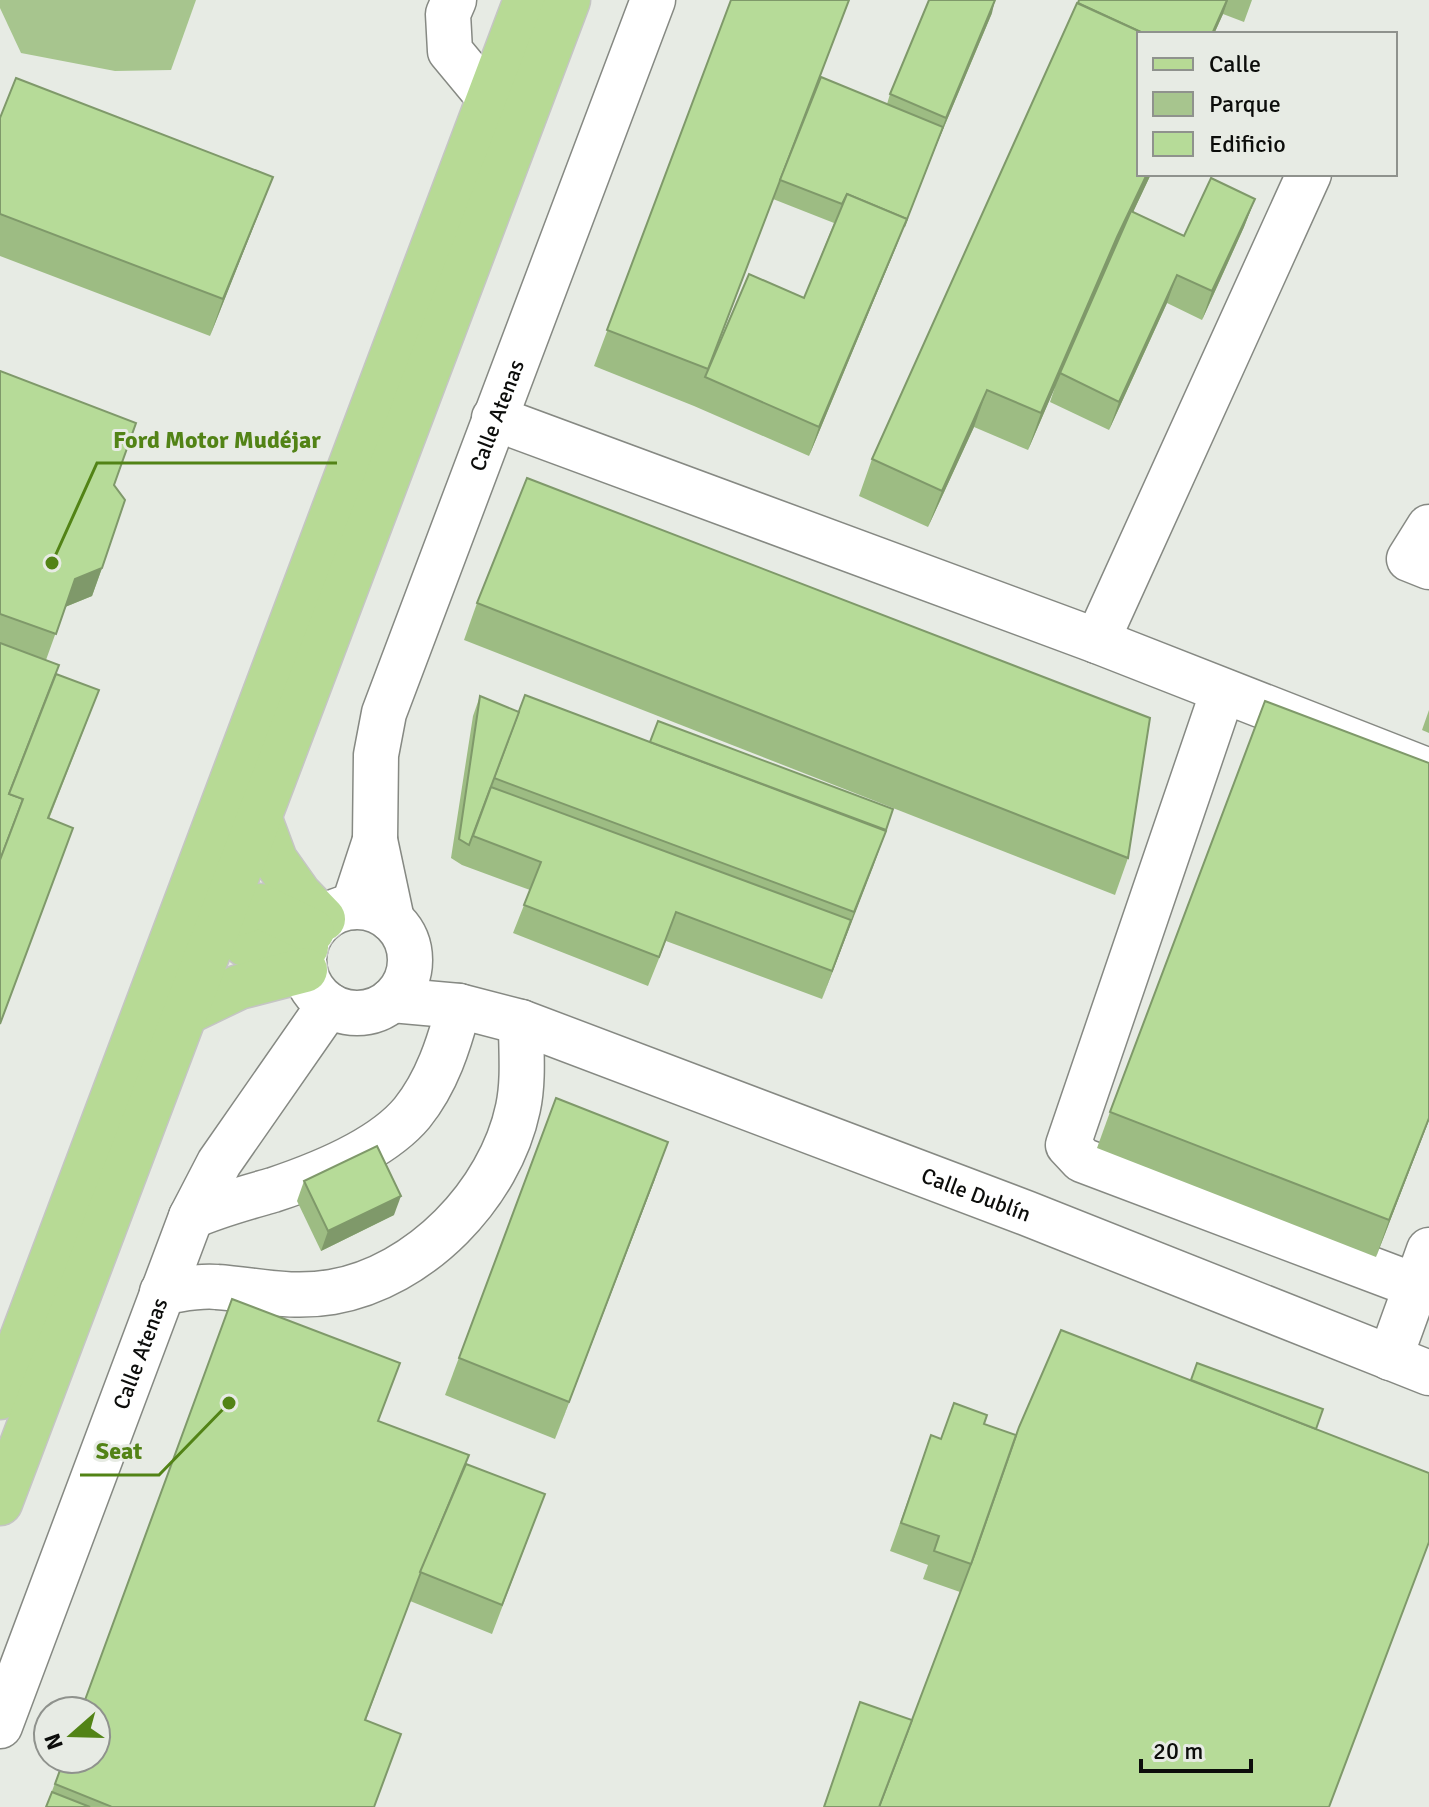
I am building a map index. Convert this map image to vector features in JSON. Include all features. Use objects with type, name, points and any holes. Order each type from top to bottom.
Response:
[{"type":"main road","points":[[0,1397],[526,0]]},
{"type":"main road","points":[[0,1503],[568,0]]},
{"type":"main road","points":[[223,918],[217,879],[316,611],[372,406]]},
{"type":"main road","points":[[259,817],[275,860],[341,944]]},
{"type":"main road","points":[[32,1313],[85,1218],[165,1010],[223,918],[260,906],[341,944]]},
{"type":"main road","points":[[185,1013],[341,944]]},
{"type":"street","points":[[454,0],[448,14],[450,51],[489,98]]},
{"type":"street","name":"Calle Atenas","points":[[0,1726],[191,1217],[341,944],[375,840],[376,755],[384,713],[653,0]]},
{"type":"street","points":[[1097,641],[1308,176]]},
{"type":"street","points":[[494,418],[1097,641],[1429,771]]},
{"type":"street","points":[[1429,527],[1409,559],[1429,567]]},
{"type":"street","points":[[1223,691],[1068,1145],[1082,1160],[1422,1268],[1410,1365]]},
{"type":"street","points":[[341,944],[409,970],[403,987],[392,1000],[377,1009],[361,1013],[344,1011],[341,944]]},
{"type":"street","name":"Calle Dublín","points":[[341,944],[521,1022],[1026,1213],[1410,1365]]},
{"type":"street","name":"Calle Dublín","points":[[392,1000],[459,1006],[521,1022]]},
{"type":"street","points":[[191,1217],[217,1205],[308,1178],[384,1138],[411,1114],[429,1088],[444,1057],[459,1006]]},
{"type":"street","points":[[162,1292],[215,1286],[294,1296],[336,1291],[412,1261],[435,1244],[477,1194],[495,1167],[509,1135],[518,1107],[521,1022]]},
{"type":"green space","points":[[0,0],[196,0],[171,70],[115,71],[21,53],[0,8]]},
{"type":"building","points":[[731,0],[849,0],[708,369],[607,330]]},
{"type":"building","points":[[929,0],[995,0],[946,118],[890,94]]},
{"type":"building","points":[[1079,0],[1227,0],[1213,32],[1141,32],[1078,3]]},
{"type":"building","points":[[1077,3],[1141,32],[1137,32],[1137,176],[1146,176],[1041,413],[987,390],[942,491],[872,459]]},
{"type":"building","points":[[821,77],[943,127],[904,227],[907,219],[847,194],[842,204],[780,180]]},
{"type":"building","points":[[16,78],[273,177],[223,299],[0,214],[0,118]]},
{"type":"building","points":[[1211,178],[1255,199],[1212,291],[1177,275],[1119,402],[1060,373],[1131,211],[1184,236]]},
{"type":"building","points":[[847,194],[907,219],[819,427],[705,377],[749,274],[804,298]]},
{"type":"building","points":[[0,371],[136,423],[114,485],[125,500],[102,568],[75,579],[56,634],[0,614]]},
{"type":"building","points":[[527,478],[1150,718],[1128,858],[477,603]]},
{"type":"building","points":[[0,643],[59,665],[9,794],[23,799],[0,860]]},
{"type":"building","points":[[56,674],[99,690],[48,818],[73,828],[0,1024],[0,860],[23,799],[9,794]]},
{"type":"building","points":[[525,695],[886,831],[854,912],[494,778]]},
{"type":"building","points":[[480,696],[519,712],[469,845],[459,839]]},
{"type":"building","points":[[1265,701],[1429,763],[1429,1118],[1389,1220],[1110,1112]]},
{"type":"building","points":[[658,721],[893,809],[886,830],[650,742]]},
{"type":"building","points":[[491,787],[851,920],[832,971],[676,912],[659,957],[524,905],[541,862],[473,836]]},
{"type":"building","points":[[556,1098],[668,1142],[569,1402],[459,1358]]},
{"type":"building","points":[[377,1146],[401,1196],[328,1231],[304,1181]]},
{"type":"building","points":[[232,1299],[400,1363],[378,1421],[469,1455],[365,1720],[401,1734],[374,1807],[109,1807],[55,1784],[58,1775],[112,1775],[112,1695],[87,1695]]},
{"type":"building","points":[[1061,1330],[1429,1473],[1429,1542],[1329,1807],[879,1807],[1019,1427]]},
{"type":"building","points":[[1197,1363],[1323,1409],[1316,1429],[1191,1380]]},
{"type":"building","points":[[954,1403],[987,1415],[984,1424],[1016,1435],[971,1564],[934,1551],[939,1536],[901,1523],[931,1435],[941,1439]]},
{"type":"building","points":[[466,1464],[545,1494],[502,1605],[420,1572]]},
{"type":"building","points":[[860,1702],[912,1720],[879,1807],[824,1807]]},
{"type":"building","points":[[52,1792],[90,1807],[46,1807]]},
{"type":"place","name":"Ford Motor Mudéjar","points":[[52,563]]},
{"type":"place","name":"Seat","points":[[229,1403]]}]
